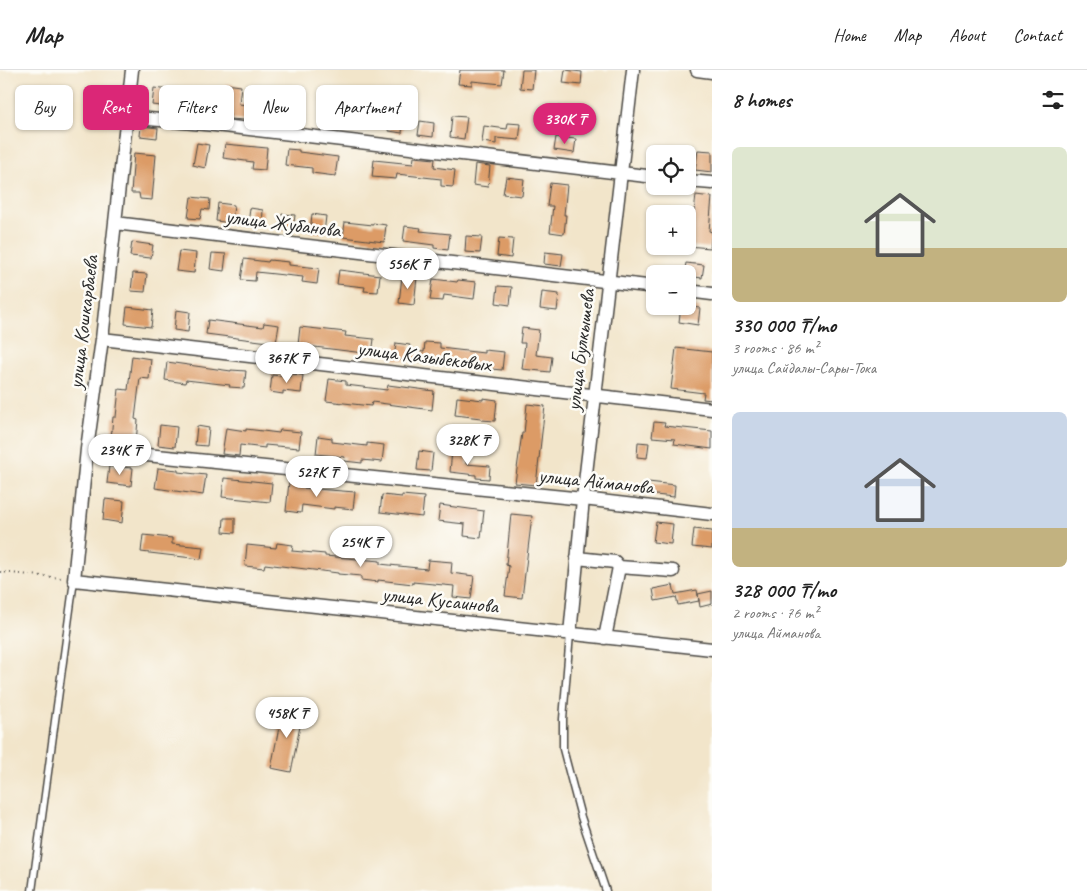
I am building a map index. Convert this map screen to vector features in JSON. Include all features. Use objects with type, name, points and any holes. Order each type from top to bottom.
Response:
[{"type":"street","name":"улица Кошкарбаева","points":[[130,85],[132,70]]},
{"type":"street","name":"улица Булкышева","points":[[570,634],[583,499],[632,70]]},
{"type":"street","points":[[697,70],[712,72]]},
{"type":"street","points":[[149,119],[215,125],[646,176]]},
{"type":"street","name":"улица Кошкарбаева","points":[[74,580],[87,449],[102,339],[126,130]]},
{"type":"street","points":[[696,182],[712,184]]},
{"type":"street","name":"улица Жубанова","points":[[115,223],[646,286]]},
{"type":"street","points":[[696,292],[712,294]]},
{"type":"street","name":"улица Казыбековых","points":[[102,339],[712,409]]},
{"type":"street","name":"улица Айманова","points":[[87,449],[583,499],[712,514]]},
{"type":"street","points":[[577,558],[615,562],[619,567],[673,571]]},
{"type":"street","points":[[605,638],[619,567]]},
{"type":"street","name":"улица Кусаинова","points":[[74,580],[712,649]]},
{"type":"lane","points":[[32,891],[74,580]]},
{"type":"lane","points":[[570,634],[563,719],[563,749],[581,817],[606,891]]},
{"type":"path","points":[[0,572],[74,580]]},
{"type":"building","points":[[460,70],[504,70],[502,84],[472,81],[472,85],[458,84]]},
{"type":"building","points":[[522,70],[534,70],[532,89],[520,88]]},
{"type":"building","points":[[565,70],[582,72],[581,85],[563,83]]},
{"type":"building","points":[[234,85],[241,86],[239,104],[244,105],[244,120],[234,119]]},
{"type":"building","points":[[154,88],[159,89],[159,106],[152,105]]},
{"type":"building","points":[[556,106],[576,108],[575,120],[555,117]]},
{"type":"building","points":[[452,116],[467,117],[464,139],[450,137]]},
{"type":"building","points":[[420,121],[434,123],[433,137],[418,135]]},
{"type":"building","points":[[508,123],[521,124],[519,140],[496,138],[496,144],[482,142],[484,126],[507,129]]},
{"type":"building","points":[[149,127],[158,128],[157,138],[140,136],[141,130],[149,130]]},
{"type":"building","points":[[389,130],[402,130],[402,133]]},
{"type":"building","points":[[556,137],[576,139],[574,153],[554,150]]},
{"type":"building","points":[[197,143],[209,145],[205,168],[193,165]]},
{"type":"building","points":[[225,144],[267,148],[265,170],[252,169],[253,162],[223,158]]},
{"type":"building","points":[[287,149],[338,157],[335,176],[312,173],[312,168],[285,165]]},
{"type":"building","points":[[698,150],[712,151],[712,172],[696,170]]},
{"type":"building","points":[[134,153],[156,155],[152,200],[140,199],[139,193],[131,193]]},
{"type":"building","points":[[414,157],[435,159],[434,167],[455,170],[453,187],[441,186],[441,179],[397,174],[396,179],[372,177],[374,160],[413,164]]},
{"type":"building","points":[[475,164],[490,166],[488,187],[473,185]]},
{"type":"building","points":[[506,177],[524,179],[522,196],[503,194]]},
{"type":"building","points":[[550,183],[567,185],[564,234],[550,232],[553,206],[547,206]]},
{"type":"building","points":[[696,195],[712,197],[709,231],[712,232],[710,248],[696,247]]},
{"type":"building","points":[[191,197],[210,199],[209,210],[202,209],[200,219],[188,218]]},
{"type":"building","points":[[218,203],[234,205],[232,223],[216,221]]},
{"type":"building","points":[[250,208],[263,210],[262,226],[248,225]]},
{"type":"building","points":[[282,214],[295,215],[293,231],[280,230]]},
{"type":"building","points":[[312,214],[326,216],[324,233],[310,232]]},
{"type":"building","points":[[345,222],[386,225],[384,242],[343,237]]},
{"type":"building","points":[[405,226],[421,228],[420,231],[450,234],[448,250],[434,248],[434,245],[403,241]]},
{"type":"building","points":[[466,236],[482,237],[480,253],[465,252]]},
{"type":"building","points":[[499,238],[513,239],[511,258],[497,256]]},
{"type":"building","points":[[132,242],[153,245],[151,258],[130,256]]},
{"type":"building","points":[[179,251],[196,253],[194,273],[176,271]]},
{"type":"building","points":[[545,252],[563,254],[561,266],[544,264]]},
{"type":"building","points":[[212,253],[226,254],[224,271],[210,269]]},
{"type":"building","points":[[244,259],[289,262],[289,265],[319,268],[317,284],[302,282],[303,277],[256,272],[255,281],[241,280]]},
{"type":"building","points":[[686,263],[704,265],[702,278],[696,277],[696,265],[686,265]]},
{"type":"building","points":[[339,270],[380,275],[378,292],[364,291],[365,287],[337,284]]},
{"type":"building","points":[[133,273],[147,274],[145,292],[131,291]]},
{"type":"building","points":[[402,276],[417,277],[414,305],[399,303]]},
{"type":"building","points":[[433,279],[476,282],[474,299],[444,295],[443,301],[430,300]]},
{"type":"building","points":[[498,286],[512,287],[510,305],[496,303]]},
{"type":"building","points":[[542,292],[559,294],[557,311],[540,309]]},
{"type":"building","points":[[127,307],[153,310],[151,327],[125,324]]},
{"type":"building","points":[[696,308],[700,308],[698,325],[679,322],[680,315],[696,315]]},
{"type":"building","points":[[176,310],[190,312],[188,332],[174,330]]},
{"type":"building","points":[[208,320],[263,327],[264,323],[279,325],[276,343],[206,334]]},
{"type":"building","points":[[300,327],[346,332],[345,336],[374,339],[372,354],[298,345]]},
{"type":"building","points":[[522,328],[539,330],[536,355],[552,357],[550,372],[522,369],[525,343],[520,343]]},
{"type":"building","points":[[425,342],[440,343],[440,348],[484,353],[484,350],[504,352],[502,370],[469,367],[469,369],[394,359],[396,343],[410,345],[409,350],[424,352]]},
{"type":"building","points":[[676,348],[712,352],[712,400],[703,399],[704,393],[671,389]]},
{"type":"building","points":[[132,356],[151,359],[149,379],[140,378],[135,419],[138,420],[136,442],[111,439],[113,417],[116,417],[119,389],[128,390]]},
{"type":"building","points":[[167,362],[231,371],[246,371],[244,388],[186,380],[185,383],[165,380]]},
{"type":"building","points":[[290,374],[303,375],[301,393],[283,391],[283,394],[270,392],[272,375],[290,377]]},
{"type":"building","points":[[329,379],[346,381],[346,385],[387,390],[388,385],[434,391],[432,410],[372,402],[371,406],[326,401]]},
{"type":"building","points":[[457,397],[497,400],[495,421],[455,415]]},
{"type":"building","points":[[527,404],[545,406],[536,485],[515,483]]},
{"type":"building","points":[[654,422],[665,423],[664,426],[712,431],[712,449],[674,444],[675,439],[652,437]]},
{"type":"building","points":[[160,425],[177,427],[175,447],[158,445]]},
{"type":"building","points":[[197,426],[209,428],[207,446],[195,445]]},
{"type":"building","points":[[226,428],[279,433],[280,430],[301,432],[299,448],[265,445],[265,448],[240,445],[239,456],[222,454]]},
{"type":"building","points":[[318,436],[332,438],[332,442],[367,446],[367,443],[384,445],[382,462],[362,460],[362,463],[344,461],[345,457],[316,454]]},
{"type":"building","points":[[638,442],[649,443],[647,458],[637,457]]},
{"type":"building","points":[[452,450],[467,452],[466,464],[490,466],[489,479],[476,478],[476,475],[450,472]]},
{"type":"building","points":[[419,451],[433,453],[431,471],[417,470]]},
{"type":"building","points":[[109,466],[133,468],[131,486],[107,483]]},
{"type":"building","points":[[158,468],[206,475],[203,495],[155,488]]},
{"type":"building","points":[[224,478],[272,483],[270,502],[222,497]]},
{"type":"building","points":[[289,482],[304,484],[304,488],[355,492],[353,509],[302,505],[301,513],[286,511]]},
{"type":"building","points":[[648,482],[675,485],[674,497],[646,494]]},
{"type":"building","points":[[382,495],[424,497],[422,517],[380,512]]},
{"type":"building","points":[[105,499],[124,501],[122,523],[103,520]]},
{"type":"building","points":[[440,505],[484,511],[481,538],[464,536],[465,524],[438,521]]},
{"type":"building","points":[[511,514],[532,516],[522,598],[505,596],[509,566],[506,565]]},
{"type":"building","points":[[224,518],[235,518],[235,533],[223,532]]},
{"type":"building","points":[[656,522],[673,524],[671,544],[653,542]]},
{"type":"building","points":[[694,529],[712,531],[712,549],[692,547]]},
{"type":"building","points":[[143,535],[172,538],[172,544],[203,547],[201,559],[141,552]]},
{"type":"building","points":[[277,543],[293,545],[292,551],[380,561],[380,564],[427,569],[428,560],[452,562],[451,573],[474,576],[471,599],[453,597],[454,586],[378,580],[378,582],[361,580],[361,576],[265,564],[264,568],[245,566],[247,545],[276,548]]},
{"type":"building","points":[[673,585],[675,594],[697,590],[699,601],[678,605],[676,597],[655,601],[653,589]]},
{"type":"building","points":[[712,591],[712,604],[700,607],[698,594]]},
{"type":"building","points":[[283,707],[303,711],[291,772],[271,768]]}]
